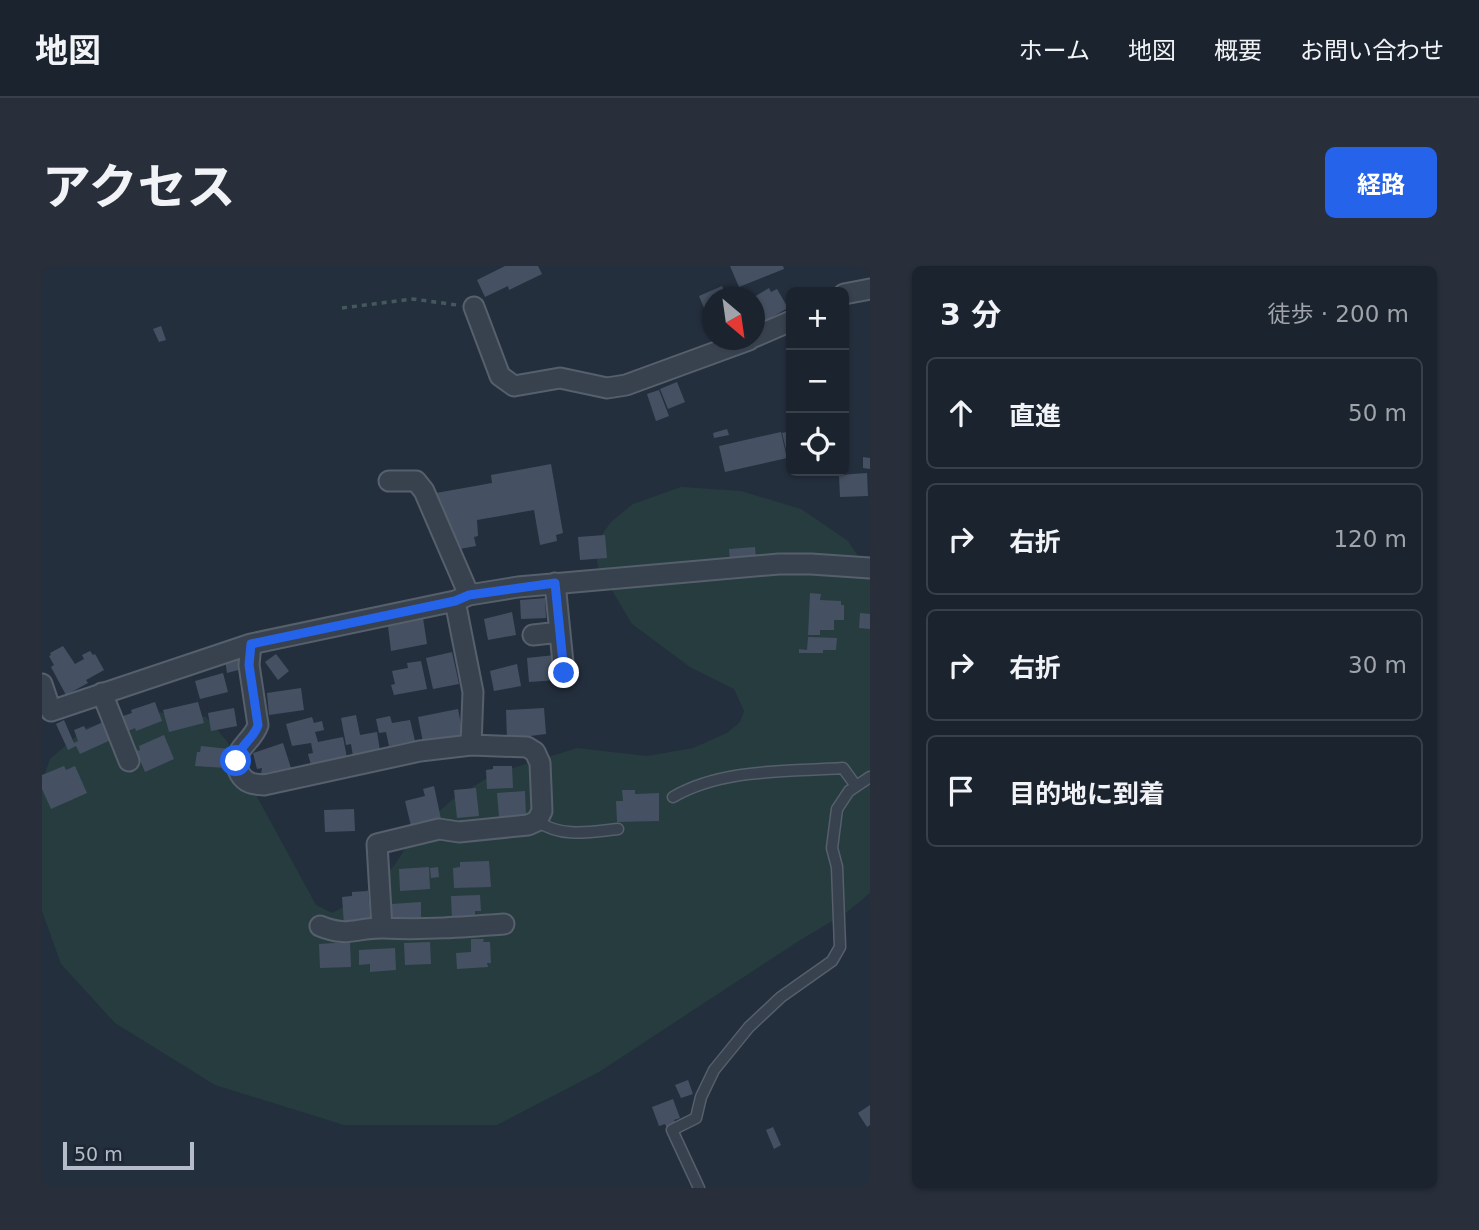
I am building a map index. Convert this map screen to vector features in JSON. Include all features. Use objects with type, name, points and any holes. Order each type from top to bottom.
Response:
[{"type":"street","points":[[849,293],[870,289]]},
{"type":"street","points":[[474,307],[500,376],[514,386],[560,378],[607,388],[626,385],[722,350]]},
{"type":"street","points":[[765,332],[786,323]]},
{"type":"street","points":[[389,481],[416,481],[424,491],[462,598],[472,692],[471,745]]},
{"type":"street","points":[[42,684],[51,711],[251,644],[462,598],[555,583],[779,564],[870,568]]},
{"type":"street","points":[[555,583],[564,673]]},
{"type":"street","points":[[533,635],[560,632]]},
{"type":"street","points":[[251,644],[249,665],[258,725],[256,732],[239,750],[236,761],[243,779],[251,784],[264,785],[420,751],[471,745],[527,747],[535,752],[540,763],[542,811],[537,821],[528,825],[459,832],[439,829],[377,844],[382,928]]},
{"type":"street","points":[[102,693],[129,761]]},
{"type":"street","points":[[320,926],[338,933],[382,928],[403,930],[504,924]]},
{"type":"lane","points":[[673,797],[725,777],[843,768],[856,786]]},
{"type":"lane","points":[[699,1188],[672,1130],[696,1118],[701,1097],[714,1070],[749,1027],[781,997],[832,961],[840,947],[837,867],[832,848],[837,809],[849,791],[870,778]]},
{"type":"lane","points":[[537,821],[549,829],[572,834],[618,829]]},
{"type":"path","points":[[342,308],[413,299],[474,307]]},
{"type":"green space","points":[[681,487],[741,491],[801,509],[848,541],[870,574],[870,893],[847,912],[599,1072],[497,1125],[344,1125],[215,1085],[115,1023],[61,964],[42,911],[42,782],[50,759],[86,728],[144,711],[206,717],[226,740],[316,905],[332,913],[352,903],[394,866],[415,833],[453,799],[494,774],[577,748],[647,756],[693,748],[727,733],[740,722],[744,711],[734,689],[690,667],[632,624],[598,567],[595,544],[611,522],[633,504]]},
{"type":"building","points":[[505,266],[538,266],[542,274],[509,290],[508,286],[485,297],[477,280]]},
{"type":"building","points":[[730,266],[783,266],[784,269],[739,287]]},
{"type":"building","points":[[769,288],[771,292],[777,289],[786,309],[765,321],[765,290]]},
{"type":"building","points":[[161,326],[166,340],[159,342],[153,329]]},
{"type":"building","points":[[677,382],[685,402],[668,409],[660,389]]},
{"type":"building","points":[[659,390],[669,416],[656,421],[647,394]]},
{"type":"building","points":[[727,429],[729,435],[714,438],[713,433]]},
{"type":"building","points":[[781,432],[786,458],[725,472],[719,446]]},
{"type":"building","points":[[786,432],[786,450],[782,433]]},
{"type":"building","points":[[863,457],[870,458],[870,469],[863,468]]},
{"type":"building","points":[[551,464],[563,533],[556,535],[557,541],[540,545],[534,510],[477,520],[478,536],[474,537],[476,546],[449,551],[436,493],[492,483],[491,475]]},
{"type":"building","points":[[867,473],[868,496],[840,497],[839,476]]},
{"type":"building","points":[[605,535],[607,558],[580,560],[578,537]]},
{"type":"building","points":[[755,547],[756,559],[730,562],[729,549]]},
{"type":"building","points":[[810,593],[821,594],[820,600],[841,601],[841,605],[844,605],[844,620],[834,620],[834,630],[820,630],[820,635],[808,635]]},
{"type":"building","points":[[545,598],[546,618],[521,619],[520,600]]},
{"type":"building","points":[[512,612],[516,635],[488,640],[484,619]]},
{"type":"building","points":[[860,613],[870,614],[870,629],[859,628]]},
{"type":"building","points":[[423,618],[427,644],[391,651],[388,626]]},
{"type":"building","points":[[808,637],[837,638],[836,650],[799,653],[799,649],[807,650]]},
{"type":"building","points":[[63,646],[75,664],[84,659],[82,655],[90,651],[95,654],[104,670],[66,695],[51,667],[54,665],[49,656]]},
{"type":"building","points":[[452,652],[459,684],[433,689],[426,658]]},
{"type":"building","points":[[241,654],[242,669],[227,673],[225,660]]},
{"type":"building","points":[[276,654],[289,671],[278,680],[265,662]]},
{"type":"building","points":[[555,655],[557,680],[529,682],[527,658]]},
{"type":"building","points":[[421,661],[427,689],[394,695],[391,685],[395,684],[392,671],[408,668],[407,663]]},
{"type":"building","points":[[517,664],[521,686],[494,691],[490,671]]},
{"type":"building","points":[[223,673],[228,692],[200,699],[195,681]]},
{"type":"building","points":[[301,688],[304,710],[269,715],[267,693]]},
{"type":"building","points":[[155,702],[162,721],[136,731],[135,728],[128,731],[123,716],[132,713],[131,710]]},
{"type":"building","points":[[198,702],[204,723],[169,732],[163,710]]},
{"type":"building","points":[[234,708],[237,726],[211,731],[208,713]]},
{"type":"building","points":[[544,708],[546,734],[507,739],[506,710]]},
{"type":"building","points":[[458,709],[463,735],[423,742],[418,717]]},
{"type":"building","points":[[356,715],[360,735],[377,732],[380,751],[353,756],[351,744],[346,745],[341,718]]},
{"type":"building","points":[[390,716],[392,723],[410,720],[415,741],[389,746],[386,732],[379,733],[376,719]]},
{"type":"building","points":[[312,717],[314,723],[322,721],[324,730],[315,732],[318,742],[343,737],[347,758],[311,765],[308,754],[313,753],[311,743],[292,746],[286,724]]},
{"type":"building","points":[[64,720],[74,743],[78,741],[74,730],[84,726],[86,730],[105,721],[113,739],[80,754],[76,746],[68,750],[56,724]]},
{"type":"building","points":[[164,735],[174,759],[145,772],[136,751],[140,750],[139,746]]},
{"type":"building","points":[[283,743],[291,768],[261,774],[262,768],[257,769],[253,753]]},
{"type":"building","points":[[201,746],[229,749],[226,768],[195,766],[197,752],[200,752]]},
{"type":"building","points":[[64,766],[66,770],[75,766],[87,793],[51,809],[42,789],[42,775]]},
{"type":"building","points":[[493,766],[512,766],[513,788],[487,789],[486,770],[493,769]]},
{"type":"building","points":[[434,786],[441,819],[411,826],[405,801],[425,796],[423,789]]},
{"type":"building","points":[[476,788],[479,816],[457,818],[454,790]]},
{"type":"building","points":[[622,790],[635,790],[635,794],[659,793],[659,821],[617,822],[616,801],[623,801]]},
{"type":"building","points":[[525,791],[526,816],[499,817],[497,793]]},
{"type":"building","points":[[354,809],[355,831],[325,832],[324,810]]},
{"type":"building","points":[[489,861],[491,887],[454,888],[453,868],[460,867],[460,862]]},
{"type":"building","points":[[429,867],[430,889],[400,891],[399,869]]},
{"type":"building","points":[[438,867],[439,877],[431,878],[430,868]]},
{"type":"building","points":[[368,891],[370,918],[366,918],[366,923],[344,925],[342,897],[352,896],[352,892]]},
{"type":"building","points":[[480,895],[481,911],[475,911],[475,918],[452,919],[451,896]]},
{"type":"building","points":[[421,902],[421,920],[392,921],[391,904]]},
{"type":"building","points":[[471,939],[490,942],[491,963],[487,963],[488,967],[457,969],[456,953],[471,952]]},
{"type":"building","points":[[350,942],[351,967],[320,968],[319,944]]},
{"type":"building","points":[[430,942],[431,964],[405,965],[404,943]]},
{"type":"building","points":[[395,948],[396,970],[370,972],[370,964],[359,965],[359,950]]},
{"type":"building","points":[[688,1080],[693,1094],[681,1098],[675,1085]]},
{"type":"building","points":[[673,1099],[680,1118],[674,1120],[676,1125],[667,1128],[665,1124],[659,1126],[652,1107]]},
{"type":"building","points":[[870,1105],[870,1125],[867,1127],[858,1113]]},
{"type":"building","points":[[773,1127],[781,1145],[774,1149],[766,1130]]},
{"type":"route","points":[[236,761],[239,750],[256,732],[258,725],[249,665],[251,644],[455,601],[469,595],[555,583],[564,673]]}]
